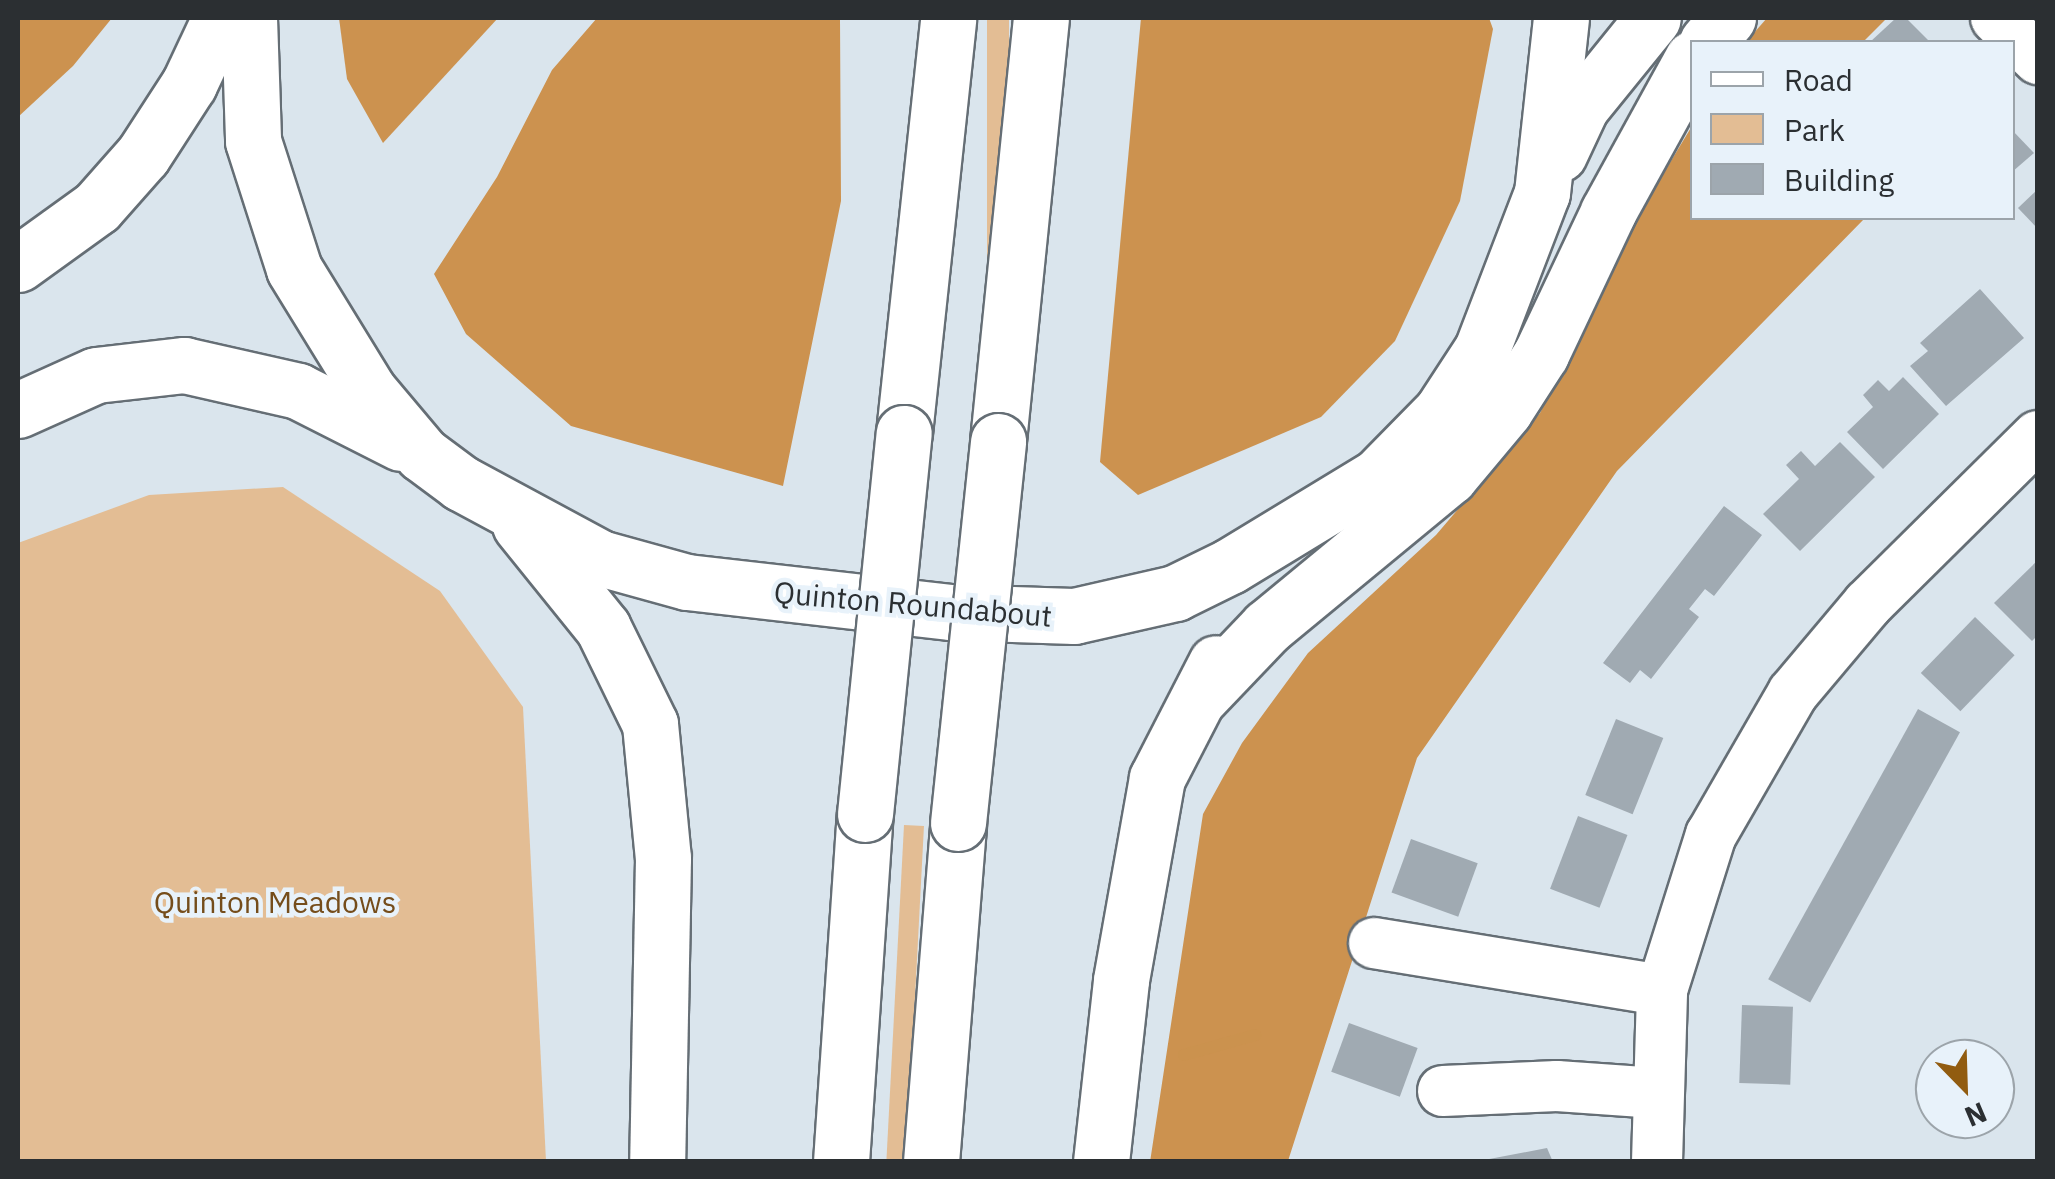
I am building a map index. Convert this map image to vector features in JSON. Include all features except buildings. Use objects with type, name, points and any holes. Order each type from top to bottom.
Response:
[{"type":"highway","points":[[18,264],[97,208],[143,156],[190,84],[220,18]]},
{"type":"highway","name":"Quinton Roundabout","points":[[248,18],[253,142],[294,269],[348,360],[422,454],[513,516],[600,558],[687,582],[951,612],[1074,616],[1175,593],[1378,476],[1441,412],[1482,349],[1542,193],[1562,18]]},
{"type":"highway","points":[[841,1162],[865,814],[948,18]]},
{"type":"highway","points":[[931,1162],[958,823],[1041,18]]},
{"type":"highway","points":[[1542,193],[1581,107],[1653,18]]},
{"type":"highway","points":[[1708,40],[1728,18]]},
{"type":"highway","points":[[1201,696],[1267,628],[1450,477],[1505,410],[1541,354],[1608,212],[1690,63]]},
{"type":"highway","points":[[18,410],[96,375],[184,365],[298,391],[422,454]]},
{"type":"highway","points":[[1102,1162],[1121,980],[1157,778],[1226,644],[1251,610],[1378,476]]},
{"type":"highway","points":[[513,516],[603,628],[650,724],[663,858],[658,1162]]},
{"type":"street","points":[[1996,18],[2038,59]]},
{"type":"street","points":[[1657,1162],[1662,990],[1712,835],[1793,693],[1868,604],[2038,436]]},
{"type":"street","points":[[1374,942],[1662,990]]},
{"type":"street","points":[[1443,1091],[1557,1086],[1657,1093]]},
{"type":"green space","points":[[987,18],[1009,18],[1009,422],[987,422]]},
{"type":"green space","name":"Quinton Meadows","points":[[283,487],[440,591],[523,707],[546,1161],[18,1161],[18,543],[149,495]]},
{"type":"green space","points":[[904,825],[924,826],[906,1162],[886,1162]]},
{"type":"shaded area","points":[[18,18],[112,18],[73,66],[18,117]]},
{"type":"shaded area","points":[[339,18],[498,18],[383,143],[347,79]]},
{"type":"shaded area","points":[[597,18],[840,18],[841,201],[783,486],[571,426],[466,334],[434,274],[497,177],[552,70]]},
{"type":"shaded area","points":[[1141,18],[1489,18],[1493,29],[1460,201],[1395,341],[1321,417],[1138,495],[1100,462]]},
{"type":"shaded area","points":[[1767,18],[1887,18],[1865,40],[1748,40]]},
{"type":"shaded area","points":[[1690,129],[1690,220],[1863,220],[1617,471],[1417,758],[1288,1161],[1150,1162],[1203,814],[1242,743],[1308,653],[1436,535],[1540,413],[1633,224]]},
{"type":"waterway","points":[[1184,1055],[1255,1035]]}]
